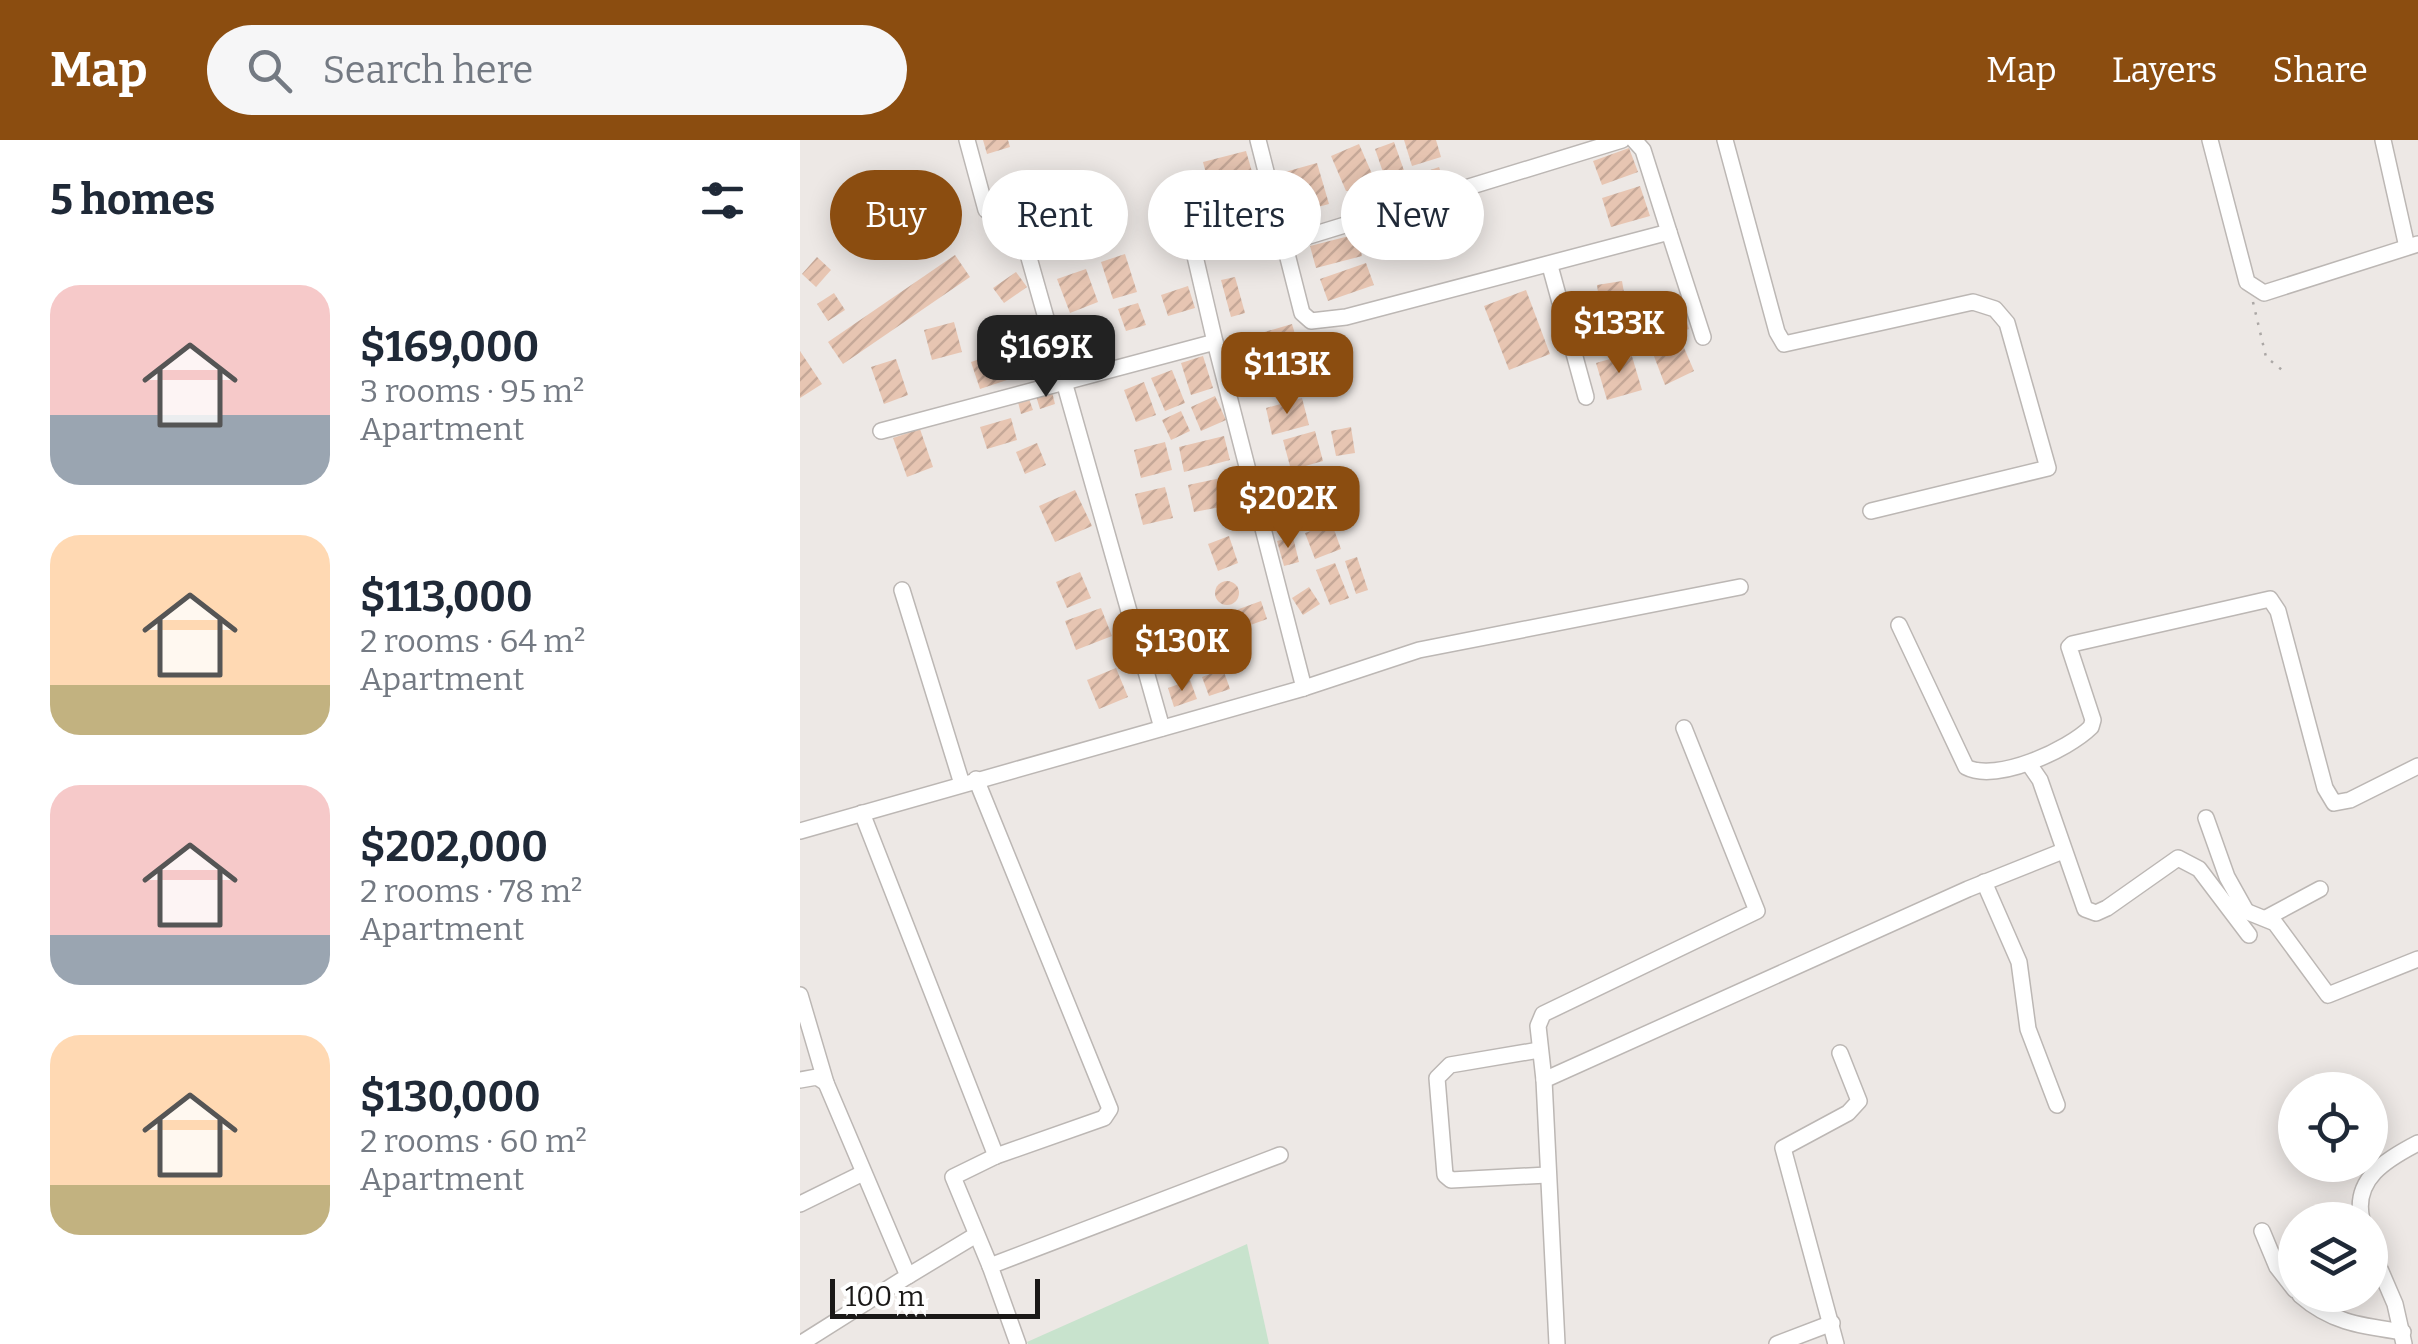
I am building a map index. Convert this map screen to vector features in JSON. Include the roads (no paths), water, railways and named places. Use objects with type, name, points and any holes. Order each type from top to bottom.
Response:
[{"type":"street","points":[[966,140],[982,196]]},
{"type":"street","points":[[1258,140],[1265,170]]},
{"type":"street","points":[[1321,232],[1622,140]]},
{"type":"street","points":[[1724,140],[1776,332],[1784,344],[1973,302],[1995,309],[2007,324],[2048,468],[1871,511]]},
{"type":"street","points":[[2210,140],[2247,282],[2256,291],[2264,292],[2413,246],[2383,140]]},
{"type":"street","points":[[1639,143],[1703,337]]},
{"type":"street","points":[[1287,260],[1302,312],[1320,323],[1669,232]]},
{"type":"street","points":[[1030,260],[1162,728]]},
{"type":"street","points":[[1196,260],[1304,688]]},
{"type":"street","points":[[1550,266],[1586,397]]},
{"type":"street","points":[[882,431],[1215,342]]},
{"type":"street","points":[[800,830],[1304,688],[1419,650],[1740,587]]},
{"type":"street","points":[[902,590],[969,782],[1110,1109],[1104,1118],[996,1156],[953,1176],[1018,1344]]},
{"type":"street","points":[[1899,625],[1966,767],[1981,772],[2029,764],[2078,737],[2092,724],[2070,652],[2072,644],[2270,599],[2278,612],[2325,788],[2334,802],[2350,800],[2418,766]]},
{"type":"street","points":[[1557,1344],[1544,1080],[1539,1050],[1538,1026],[1543,1014],[1757,911],[1684,728]]},
{"type":"street","points":[[2029,764],[2040,780],[2081,904],[2090,912],[2106,908],[2178,858],[2193,863],[2249,934]]},
{"type":"street","points":[[862,814],[996,1156]]},
{"type":"street","points":[[2206,818],[2227,877],[2246,911]]},
{"type":"street","points":[[1544,1080],[1984,882],[2063,852]]},
{"type":"street","points":[[1984,882],[2018,962],[2028,1029],[2057,1105]]},
{"type":"street","points":[[2266,918],[2320,889]]},
{"type":"street","points":[[2228,904],[2266,918],[2292,941],[2328,995],[2418,959]]},
{"type":"street","points":[[800,996],[826,1083],[908,1276]]},
{"type":"street","points":[[1539,1050],[1450,1065],[1438,1078],[1445,1174],[1451,1180],[1546,1175]]},
{"type":"street","points":[[1836,1344],[1783,1148],[1848,1113],[1858,1101],[1840,1053]]},
{"type":"street","points":[[800,1080],[817,1077],[826,1083]]},
{"type":"street","points":[[2363,1202],[2363,1190],[2374,1172],[2418,1142]]},
{"type":"street","points":[[990,1266],[1280,1155]]},
{"type":"street","points":[[800,1204],[863,1173]]},
{"type":"street","points":[[2262,1231],[2278,1269]]},
{"type":"street","points":[[800,1344],[976,1235]]},
{"type":"street","points":[[2388,1295],[2404,1338]]},
{"type":"street","points":[[2319,1312],[2344,1324],[2404,1338]]},
{"type":"street","points":[[1776,1344],[1832,1323]]}]
